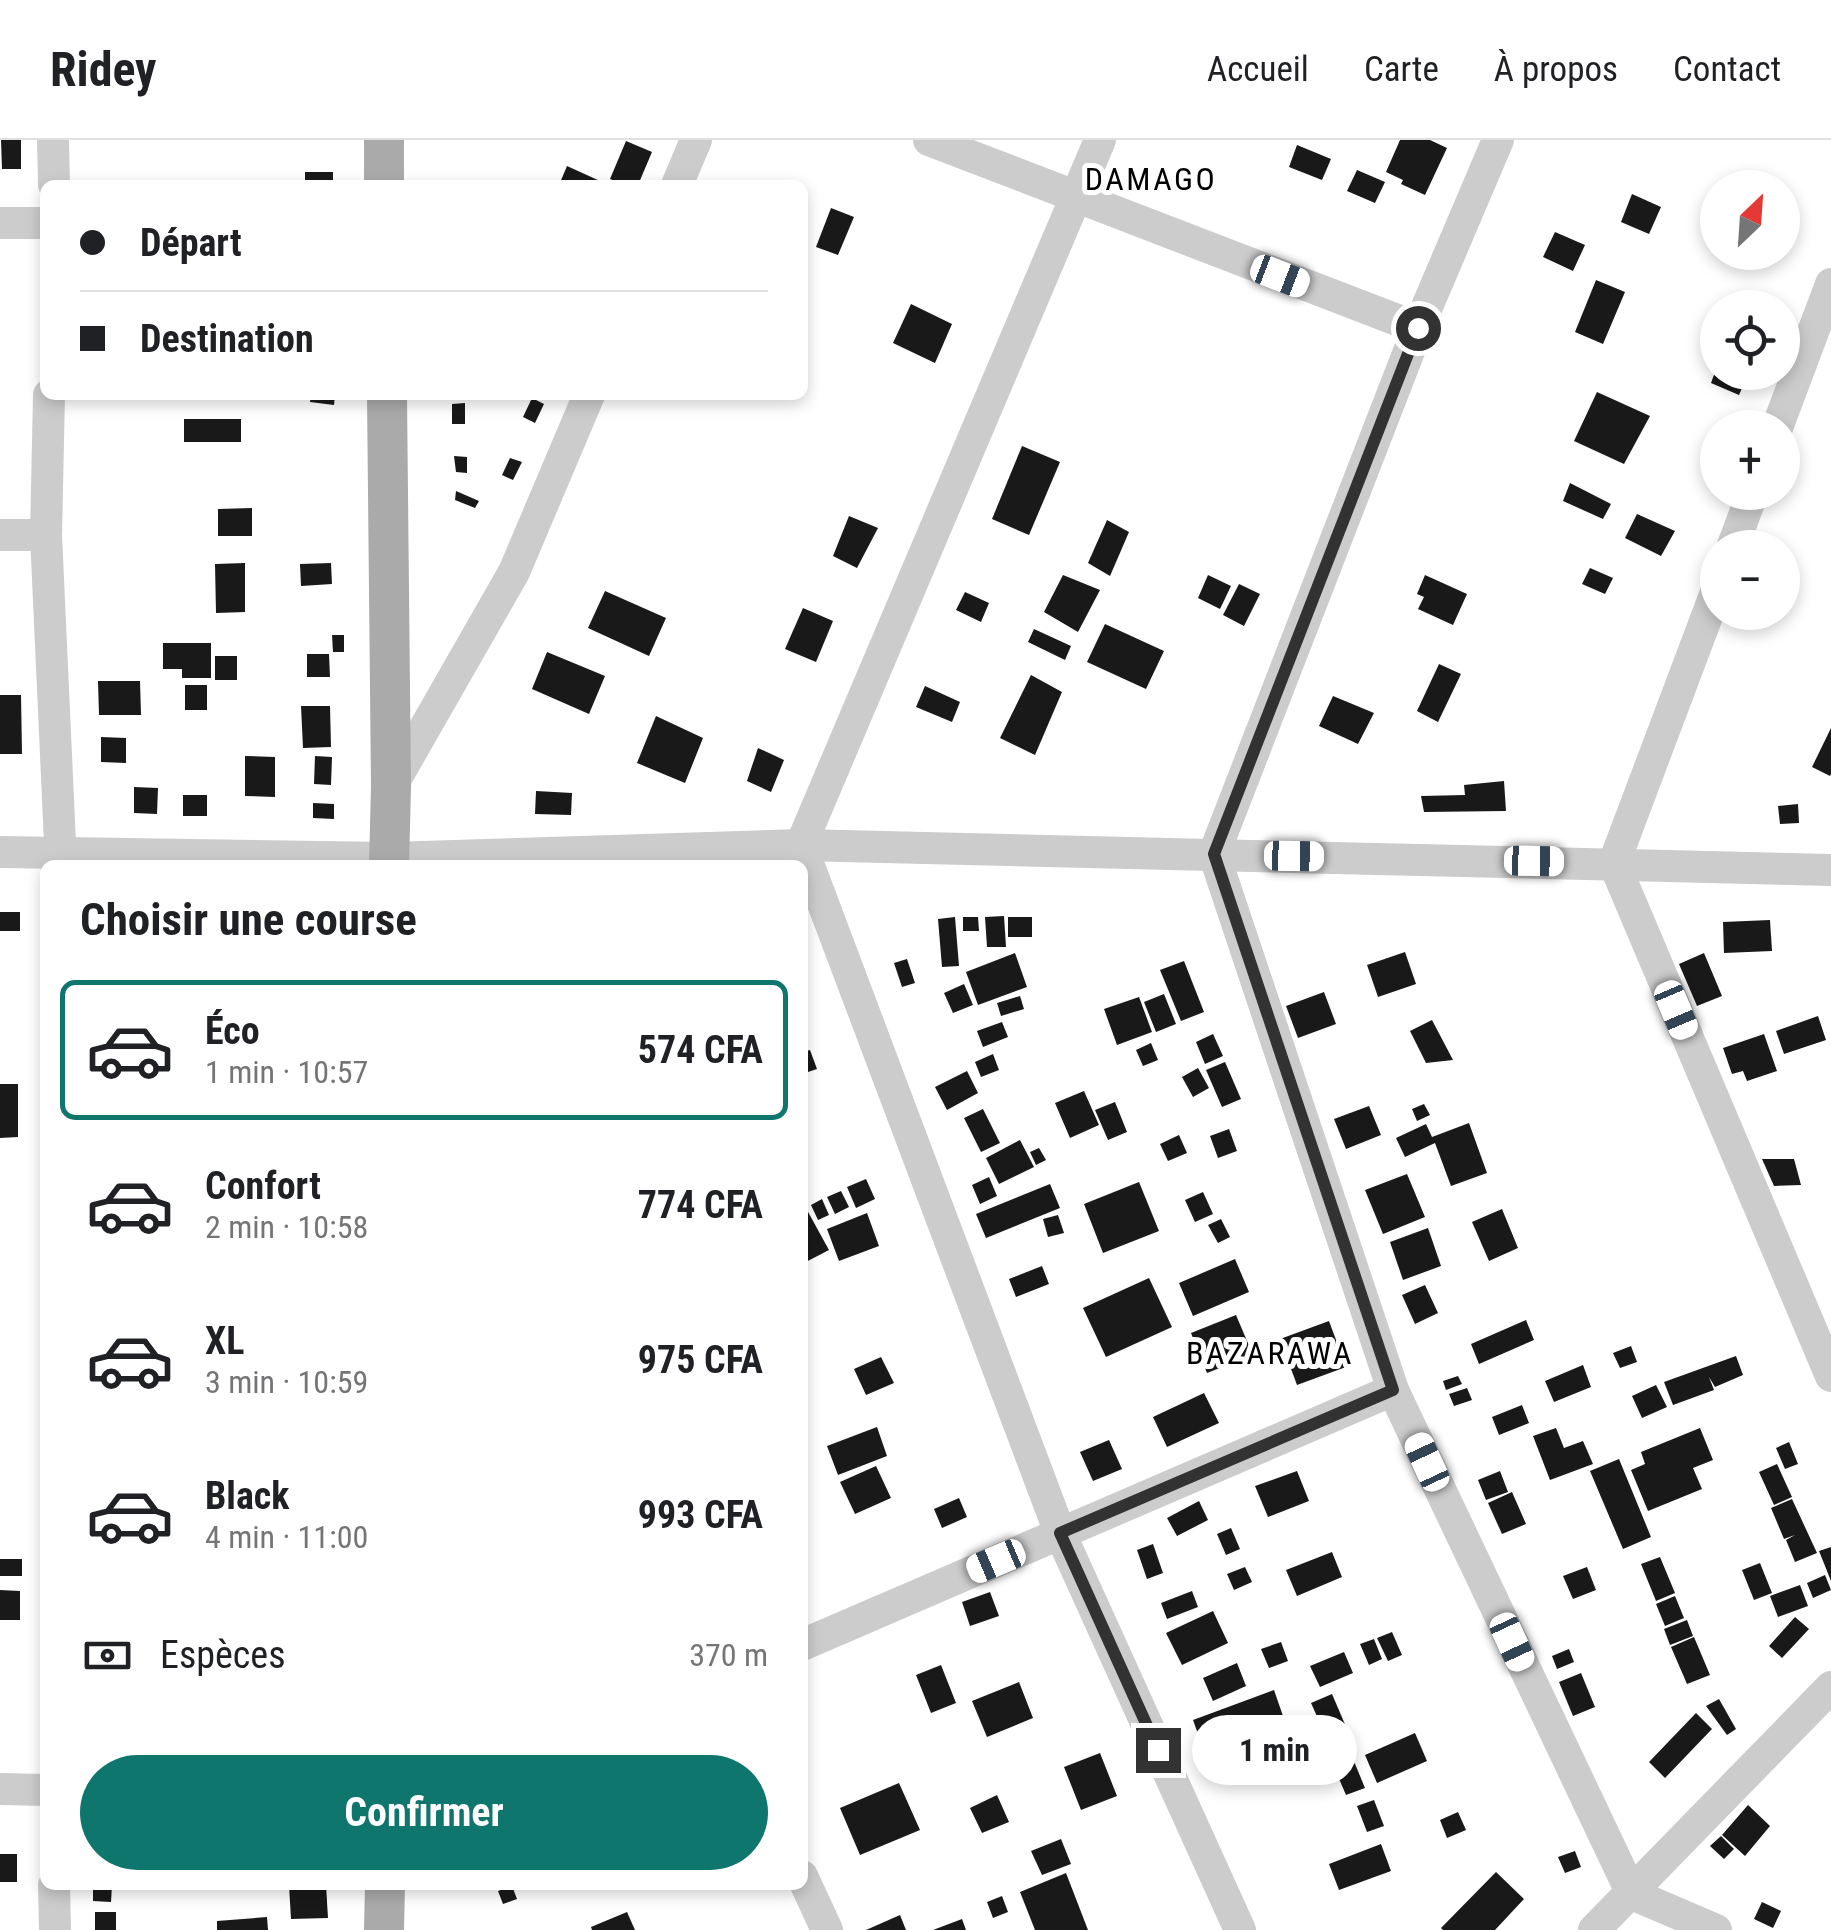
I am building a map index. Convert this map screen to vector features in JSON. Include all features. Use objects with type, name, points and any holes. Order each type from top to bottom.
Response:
[{"type":"main road","points":[[384,140],[384,180]]},
{"type":"main road","points":[[387,400],[389,860]]},
{"type":"main road","points":[[384,1890],[384,1930]]},
{"type":"street","points":[[53,140],[54,180]]},
{"type":"street","points":[[679,180],[696,140]]},
{"type":"street","points":[[930,140],[1418,328]]},
{"type":"street","points":[[807,860],[801,845],[1100,140]]},
{"type":"street","points":[[1498,140],[1418,328],[1214,854],[1393,1390],[1632,1894],[1716,1930]]},
{"type":"street","points":[[0,223],[40,223]]},
{"type":"street","points":[[1784,410],[1831,284]]},
{"type":"street","points":[[50,400],[46,535],[60,858]]},
{"type":"street","points":[[391,787],[514,572],[586,400]]},
{"type":"street","points":[[0,535],[46,535]]},
{"type":"street","points":[[1702,630],[1614,863],[1831,1376]]},
{"type":"street","points":[[437,860],[801,845],[1831,870]]},
{"type":"street","points":[[0,852],[60,858],[224,860]]},
{"type":"street","points":[[808,864],[1060,1533],[1240,1930]]},
{"type":"street","points":[[808,1642],[1393,1390]]},
{"type":"street","points":[[1594,1930],[1831,1686]]},
{"type":"street","points":[[0,1789],[40,1790]]},
{"type":"street","points":[[808,1889],[827,1930]]},
{"type":"street","points":[[54,1890],[55,1930]]},
{"type":"building","points":[[1,140],[21,140],[21,169],[2,169]]},
{"type":"building","points":[[1400,140],[1430,140],[1447,148],[1425,195],[1386,172]]},
{"type":"building","points":[[626,141],[652,152],[640,180],[610,179]]},
{"type":"building","points":[[1297,145],[1331,159],[1322,180],[1289,167]]},
{"type":"building","points":[[567,166],[598,180],[561,180]]},
{"type":"building","points":[[1357,170],[1385,182],[1375,203],[1347,191]]},
{"type":"building","points":[[305,172],[333,172],[333,180],[305,180]]},
{"type":"building","points":[[1632,194],[1661,207],[1649,234],[1621,222]]},
{"type":"building","points":[[831,208],[854,217],[838,255],[816,247]]},
{"type":"building","points":[[1555,232],[1585,245],[1573,271],[1543,257]]},
{"type":"building","points":[[1596,280],[1625,292],[1603,344],[1575,332]]},
{"type":"building","points":[[911,304],[952,324],[935,363],[893,343]]},
{"type":"building","points":[[1597,392],[1650,416],[1624,464],[1574,441]]},
{"type":"building","points":[[310,400],[334,400],[334,405]]},
{"type":"building","points":[[531,400],[544,404],[535,423],[523,417]]},
{"type":"building","points":[[465,403],[465,424],[452,424],[452,404]]},
{"type":"building","points":[[184,419],[241,419],[241,442],[184,442]]},
{"type":"building","points":[[1022,446],[1060,462],[1029,535],[992,519]]},
{"type":"building","points":[[454,456],[467,457],[467,473],[456,472]]},
{"type":"building","points":[[510,458],[522,462],[513,480],[502,475]]},
{"type":"building","points":[[1570,483],[1611,504],[1603,519],[1563,501]]},
{"type":"building","points":[[456,491],[479,501],[475,508],[455,500]]},
{"type":"building","points":[[252,508],[252,536],[218,536],[218,509]]},
{"type":"building","points":[[1637,514],[1675,531],[1661,556],[1625,538]]},
{"type":"building","points":[[849,516],[878,528],[857,568],[833,556]]},
{"type":"building","points":[[1107,520],[1129,532],[1110,576],[1088,563]]},
{"type":"building","points":[[245,563],[245,612],[216,613],[215,564]]},
{"type":"building","points":[[331,563],[332,584],[301,586],[300,564]]},
{"type":"building","points":[[1590,568],[1613,578],[1605,594],[1582,584]]},
{"type":"building","points":[[1063,575],[1100,590],[1078,632],[1044,612]]},
{"type":"building","points":[[1208,575],[1231,586],[1220,609],[1198,598]]},
{"type":"building","points":[[1425,575],[1467,594],[1453,625],[1418,609],[1424,597],[1417,594]]},
{"type":"building","points":[[1239,584],[1260,594],[1244,626],[1223,615]]},
{"type":"building","points":[[605,591],[666,618],[649,656],[588,628]]},
{"type":"building","points":[[965,592],[989,603],[981,622],[956,610]]},
{"type":"building","points":[[803,608],[833,621],[816,662],[785,649]]},
{"type":"building","points":[[1105,624],[1164,651],[1146,689],[1087,662]]},
{"type":"building","points":[[1034,629],[1071,646],[1065,660],[1028,642]]},
{"type":"building","points":[[332,635],[344,635],[344,652],[333,652]]},
{"type":"building","points":[[163,643],[211,643],[211,678],[182,678],[182,669],[163,669]]},
{"type":"building","points":[[547,652],[605,676],[589,714],[532,689]]},
{"type":"building","points":[[307,654],[329,654],[330,677],[307,677]]},
{"type":"building","points":[[215,656],[237,656],[237,680],[215,680]]},
{"type":"building","points":[[1439,664],[1461,674],[1438,722],[1417,711]]},
{"type":"building","points":[[1031,675],[1062,692],[1035,755],[1000,738]]},
{"type":"building","points":[[98,681],[140,681],[141,715],[99,715]]},
{"type":"building","points":[[185,685],[207,685],[207,710],[185,710]]},
{"type":"building","points":[[925,686],[960,702],[952,722],[916,707]]},
{"type":"building","points":[[0,695],[21,695],[22,754],[0,754]]},
{"type":"building","points":[[1333,696],[1374,713],[1358,744],[1319,726]]},
{"type":"building","points":[[301,706],[330,706],[331,747],[303,748]]},
{"type":"building","points":[[656,716],[703,738],[685,783],[637,763]]},
{"type":"building","points":[[1831,728],[1831,774],[1830,776],[1812,767]]},
{"type":"building","points":[[101,737],[126,738],[126,763],[101,762]]},
{"type":"building","points":[[758,748],[784,760],[771,792],[747,781]]},
{"type":"building","points":[[245,756],[275,757],[275,797],[245,796]]},
{"type":"building","points":[[315,756],[332,757],[331,785],[314,784]]},
{"type":"building","points":[[1504,781],[1506,811],[1424,812],[1421,796],[1465,795],[1464,785]]},
{"type":"building","points":[[134,787],[158,788],[157,814],[134,813]]},
{"type":"building","points":[[536,791],[572,793],[571,815],[535,814]]},
{"type":"building","points":[[183,795],[207,795],[207,816],[183,816]]},
{"type":"building","points":[[313,803],[334,804],[334,819],[313,818]]},
{"type":"building","points":[[1798,804],[1799,823],[1780,824],[1778,806]]},
{"type":"building","points":[[0,912],[20,912],[20,931],[0,931]]},
{"type":"building","points":[[1004,916],[1006,947],[987,947],[985,917]]},
{"type":"building","points":[[955,917],[959,966],[942,967],[938,919]]},
{"type":"building","points":[[963,917],[978,917],[979,931],[963,931]]},
{"type":"building","points":[[1008,917],[1032,917],[1032,937],[1008,937]]},
{"type":"building","points":[[1770,920],[1772,951],[1724,953],[1723,922]]},
{"type":"building","points":[[1405,952],[1416,984],[1378,997],[1367,965]]},
{"type":"building","points":[[1015,953],[1027,987],[978,1005],[966,972]]},
{"type":"building","points":[[1704,953],[1722,996],[1697,1006],[1679,964]]},
{"type":"building","points":[[907,959],[915,983],[902,987],[894,963]]},
{"type":"building","points":[[1184,961],[1204,1012],[1181,1021],[1160,970]]},
{"type":"building","points":[[964,984],[973,1005],[953,1013],[944,993]]},
{"type":"building","points":[[1324,992],[1336,1024],[1298,1038],[1286,1006]]},
{"type":"building","points":[[1164,994],[1176,1024],[1156,1032],[1144,1002]]},
{"type":"building","points":[[1020,996],[1024,1009],[1001,1016],[997,1003]]},
{"type":"building","points":[[1139,997],[1152,1032],[1117,1045],[1104,1009]]},
{"type":"building","points":[[1818,1016],[1826,1040],[1784,1054],[1776,1031]]},
{"type":"building","points":[[1432,1020],[1453,1060],[1426,1063],[1410,1031]]},
{"type":"building","points":[[1002,1022],[1008,1037],[983,1047],[977,1031]]},
{"type":"building","points":[[1213,1034],[1223,1056],[1205,1064],[1196,1042]]},
{"type":"building","points":[[1764,1034],[1777,1071],[1747,1081],[1743,1071],[1732,1074],[1723,1048]]},
{"type":"building","points":[[1151,1043],[1158,1060],[1143,1066],[1136,1050]]},
{"type":"building","points":[[808,1050],[817,1069],[808,1072]]},
{"type":"building","points":[[993,1054],[999,1070],[981,1077],[975,1062]]},
{"type":"building","points":[[1225,1062],[1241,1099],[1222,1107],[1206,1070]]},
{"type":"building","points":[[1198,1068],[1209,1088],[1193,1097],[1182,1077]]},
{"type":"building","points":[[967,1071],[978,1093],[947,1110],[935,1087]]},
{"type":"building","points":[[0,1084],[18,1084],[18,1137],[0,1138]]},
{"type":"building","points":[[1084,1091],[1099,1125],[1070,1138],[1055,1103]]},
{"type":"building","points":[[1115,1102],[1127,1132],[1108,1140],[1095,1110]]},
{"type":"building","points":[[1424,1104],[1430,1115],[1417,1121],[1412,1109]]},
{"type":"building","points":[[1369,1106],[1381,1135],[1346,1149],[1334,1119]]},
{"type":"building","points":[[983,1109],[1000,1143],[981,1152],[964,1118]]},
{"type":"building","points":[[1469,1123],[1487,1173],[1451,1186],[1435,1143],[1405,1157],[1396,1138],[1426,1124],[1432,1137]]},
{"type":"building","points":[[1229,1129],[1237,1151],[1218,1158],[1210,1136]]},
{"type":"building","points":[[1179,1135],[1187,1153],[1168,1161],[1160,1144]]},
{"type":"building","points":[[1020,1140],[1034,1167],[999,1184],[986,1158]]},
{"type":"building","points":[[1039,1148],[1046,1160],[1036,1165],[1030,1152]]},
{"type":"building","points":[[1762,1159],[1794,1159],[1801,1185],[1774,1186]]},
{"type":"building","points":[[1407,1174],[1425,1217],[1383,1234],[1365,1190]]},
{"type":"building","points":[[989,1177],[997,1196],[980,1204],[972,1185]]},
{"type":"building","points":[[866,1179],[875,1199],[856,1208],[847,1187]]},
{"type":"building","points":[[1139,1182],[1159,1231],[1103,1253],[1084,1204]]},
{"type":"building","points":[[1050,1184],[1060,1208],[986,1238],[976,1214]]},
{"type":"building","points":[[841,1191],[849,1207],[835,1214],[827,1197]]},
{"type":"building","points":[[1203,1192],[1213,1214],[1195,1222],[1185,1200]]},
{"type":"building","points":[[822,1199],[829,1215],[818,1220],[811,1205]]},
{"type":"building","points":[[1502,1209],[1518,1248],[1489,1261],[1472,1222]]},
{"type":"building","points":[[808,1212],[829,1250],[808,1261]]},
{"type":"building","points":[[867,1213],[879,1246],[839,1261],[827,1229]]},
{"type":"building","points":[[1058,1215],[1064,1233],[1048,1237],[1043,1219]]},
{"type":"building","points":[[1221,1219],[1230,1237],[1218,1243],[1208,1225]]},
{"type":"building","points":[[1428,1228],[1441,1266],[1403,1280],[1390,1242]]},
{"type":"building","points":[[1235,1259],[1249,1292],[1193,1316],[1179,1283]]},
{"type":"building","points":[[1042,1266],[1049,1284],[1016,1297],[1009,1279]]},
{"type":"building","points":[[1149,1278],[1172,1327],[1106,1357],[1083,1308]]},
{"type":"building","points":[[1425,1285],[1438,1313],[1415,1324],[1402,1295]]},
{"type":"building","points":[[1236,1315],[1253,1355],[1207,1373],[1191,1333]]},
{"type":"building","points":[[1526,1320],[1534,1340],[1479,1364],[1471,1344]]},
{"type":"building","points":[[1329,1321],[1346,1367],[1297,1385],[1280,1339]]},
{"type":"building","points":[[1631,1346],[1637,1362],[1620,1368],[1613,1353]]},
{"type":"building","points":[[1736,1356],[1743,1375],[1715,1387],[1709,1377],[1714,1390],[1673,1405],[1664,1382]]},
{"type":"building","points":[[881,1357],[894,1383],[866,1395],[854,1369]]},
{"type":"building","points":[[1583,1365],[1591,1387],[1554,1402],[1545,1381]]},
{"type":"building","points":[[1458,1376],[1462,1384],[1446,1390],[1443,1381]]},
{"type":"building","points":[[1656,1385],[1667,1407],[1642,1418],[1632,1396]]},
{"type":"building","points":[[1467,1388],[1472,1400],[1454,1406],[1449,1394]]},
{"type":"building","points":[[1204,1393],[1219,1423],[1167,1447],[1153,1417]]},
{"type":"building","points":[[1522,1405],[1529,1423],[1499,1435],[1492,1417]]},
{"type":"building","points":[[877,1427],[887,1456],[838,1475],[827,1446]]},
{"type":"building","points":[[1556,1428],[1564,1448],[1583,1441],[1593,1464],[1550,1480],[1533,1436]]},
{"type":"building","points":[[1700,1428],[1713,1460],[1693,1468],[1702,1489],[1648,1511],[1631,1470],[1645,1464],[1641,1452]]},
{"type":"building","points":[[1109,1440],[1122,1469],[1093,1481],[1080,1452]]},
{"type":"building","points":[[1789,1442],[1798,1464],[1785,1469],[1776,1448]]},
{"type":"building","points":[[1619,1459],[1651,1537],[1623,1549],[1590,1471]]},
{"type":"building","points":[[1777,1464],[1792,1497],[1774,1505],[1759,1472]]},
{"type":"building","points":[[876,1466],[891,1498],[855,1514],[840,1482]]},
{"type":"building","points":[[1297,1471],[1309,1501],[1268,1517],[1255,1486]]},
{"type":"building","points":[[1500,1471],[1508,1492],[1486,1500],[1478,1480]]},
{"type":"building","points":[[1512,1492],[1526,1524],[1502,1534],[1488,1503]]},
{"type":"building","points":[[959,1498],[967,1517],[942,1528],[934,1509]]},
{"type":"building","points":[[1792,1499],[1817,1553],[1795,1562],[1786,1540],[1795,1535],[1784,1539],[1771,1508]]},
{"type":"building","points":[[1199,1501],[1208,1520],[1177,1536],[1167,1518]]},
{"type":"building","points":[[1231,1528],[1240,1549],[1226,1555],[1217,1534]]},
{"type":"building","points":[[1153,1544],[1163,1573],[1147,1579],[1137,1550]]},
{"type":"building","points":[[1831,1547],[1831,1581],[1819,1551]]},
{"type":"building","points":[[1332,1552],[1342,1577],[1297,1596],[1286,1570]]},
{"type":"building","points":[[1660,1557],[1675,1593],[1656,1601],[1641,1564]]},
{"type":"building","points":[[0,1559],[22,1559],[22,1576],[0,1576]]},
{"type":"building","points":[[1760,1563],[1772,1593],[1754,1600],[1742,1570]]},
{"type":"building","points":[[1245,1567],[1252,1582],[1234,1590],[1227,1574]]},
{"type":"building","points":[[1587,1567],[1596,1590],[1573,1599],[1563,1576]]},
{"type":"building","points":[[1825,1575],[1831,1590],[1813,1598],[1807,1583]]},
{"type":"building","points":[[1800,1585],[1808,1606],[1778,1617],[1770,1596]]},
{"type":"building","points":[[0,1590],[20,1591],[20,1620],[0,1620]]},
{"type":"building","points":[[1192,1591],[1198,1607],[1167,1619],[1161,1603]]},
{"type":"building","points":[[990,1592],[999,1616],[970,1626],[962,1602]]},
{"type":"building","points":[[1675,1596],[1684,1618],[1665,1626],[1656,1604]]},
{"type":"building","points":[[1213,1611],[1228,1643],[1182,1665],[1166,1633]]},
{"type":"building","points":[[1795,1617],[1809,1629],[1782,1658],[1769,1646]]},
{"type":"building","points":[[1687,1620],[1693,1636],[1670,1645],[1664,1629]]},
{"type":"building","points":[[1392,1632],[1402,1655],[1388,1661],[1377,1638]]},
{"type":"building","points":[[1694,1637],[1710,1675],[1687,1684],[1671,1647]]},
{"type":"building","points":[[1374,1639],[1382,1659],[1369,1665],[1360,1644]]},
{"type":"building","points":[[1281,1642],[1288,1661],[1269,1668],[1261,1649]]},
{"type":"building","points":[[1569,1649],[1574,1662],[1557,1669],[1552,1656]]},
{"type":"building","points":[[1344,1652],[1353,1673],[1320,1687],[1310,1666]]},
{"type":"building","points":[[1237,1663],[1246,1686],[1213,1701],[1203,1678]]},
{"type":"building","points":[[941,1665],[956,1703],[931,1713],[916,1675]]},
{"type":"building","points":[[1581,1673],[1595,1707],[1573,1716],[1559,1682]]},
{"type":"building","points":[[1019,1682],[1033,1718],[987,1737],[972,1701]]},
{"type":"building","points":[[1274,1690],[1283,1716],[1202,1745],[1193,1720]]},
{"type":"building","points":[[1332,1694],[1353,1743],[1333,1752],[1311,1703]]},
{"type":"building","points":[[1719,1699],[1736,1729],[1727,1735],[1706,1706]]},
{"type":"building","points":[[1696,1713],[1712,1729],[1665,1778],[1649,1762]]},
{"type":"building","points":[[1415,1733],[1427,1761],[1377,1783],[1365,1755]]},
{"type":"building","points":[[1222,1744],[1231,1765],[1214,1772],[1205,1750]]},
{"type":"building","points":[[1100,1753],[1117,1796],[1081,1810],[1064,1767]]},
{"type":"building","points":[[1353,1759],[1365,1788],[1346,1795],[1334,1767]]},
{"type":"building","points":[[899,1783],[920,1830],[860,1855],[840,1808]]},
{"type":"building","points":[[997,1795],[1009,1822],[982,1833],[970,1808]]},
{"type":"building","points":[[1374,1800],[1384,1826],[1367,1832],[1357,1806]]},
{"type":"building","points":[[1748,1805],[1770,1826],[1745,1856],[1722,1835]]},
{"type":"building","points":[[1458,1812],[1466,1830],[1447,1838],[1440,1820]]},
{"type":"building","points":[[1721,1836],[1734,1849],[1724,1859],[1710,1846]]},
{"type":"building","points":[[1061,1839],[1071,1864],[1042,1875],[1031,1851]]},
{"type":"building","points":[[1381,1844],[1391,1871],[1339,1890],[1329,1864]]},
{"type":"building","points":[[1575,1851],[1581,1867],[1565,1873],[1558,1857]]},
{"type":"building","points":[[0,1854],[17,1854],[17,1882],[0,1882]]},
{"type":"building","points":[[1496,1872],[1524,1899],[1495,1930],[1443,1930],[1441,1928]]},
{"type":"building","points":[[1066,1873],[1088,1930],[1035,1930],[1020,1892]]},
{"type":"building","points":[[93,1890],[112,1890],[111,1902],[93,1901]]},
{"type":"building","points":[[289,1890],[326,1890],[328,1918],[291,1919]]},
{"type":"building","points":[[514,1890],[517,1899],[503,1904],[498,1891]]},
{"type":"building","points":[[1002,1896],[1008,1912],[993,1918],[987,1902]]},
{"type":"building","points":[[1762,1902],[1781,1911],[1773,1928],[1754,1919]]},
{"type":"building","points":[[95,1912],[116,1912],[116,1930],[95,1930]]},
{"type":"building","points":[[627,1912],[635,1930],[592,1930],[591,1927]]},
{"type":"building","points":[[900,1915],[906,1930],[866,1930]]},
{"type":"building","points":[[267,1917],[268,1930],[217,1930],[217,1921]]},
{"type":"building","points":[[962,1919],[966,1930],[933,1930]]},
{"type":"district","name":"DAMAGO","points":[[1151,179]]},
{"type":"district","name":"BAZARAWA","points":[[1270,1353]]},
{"type":"route","points":[[1158,1750],[1060,1533],[1393,1390],[1214,854],[1418,328]]}]
